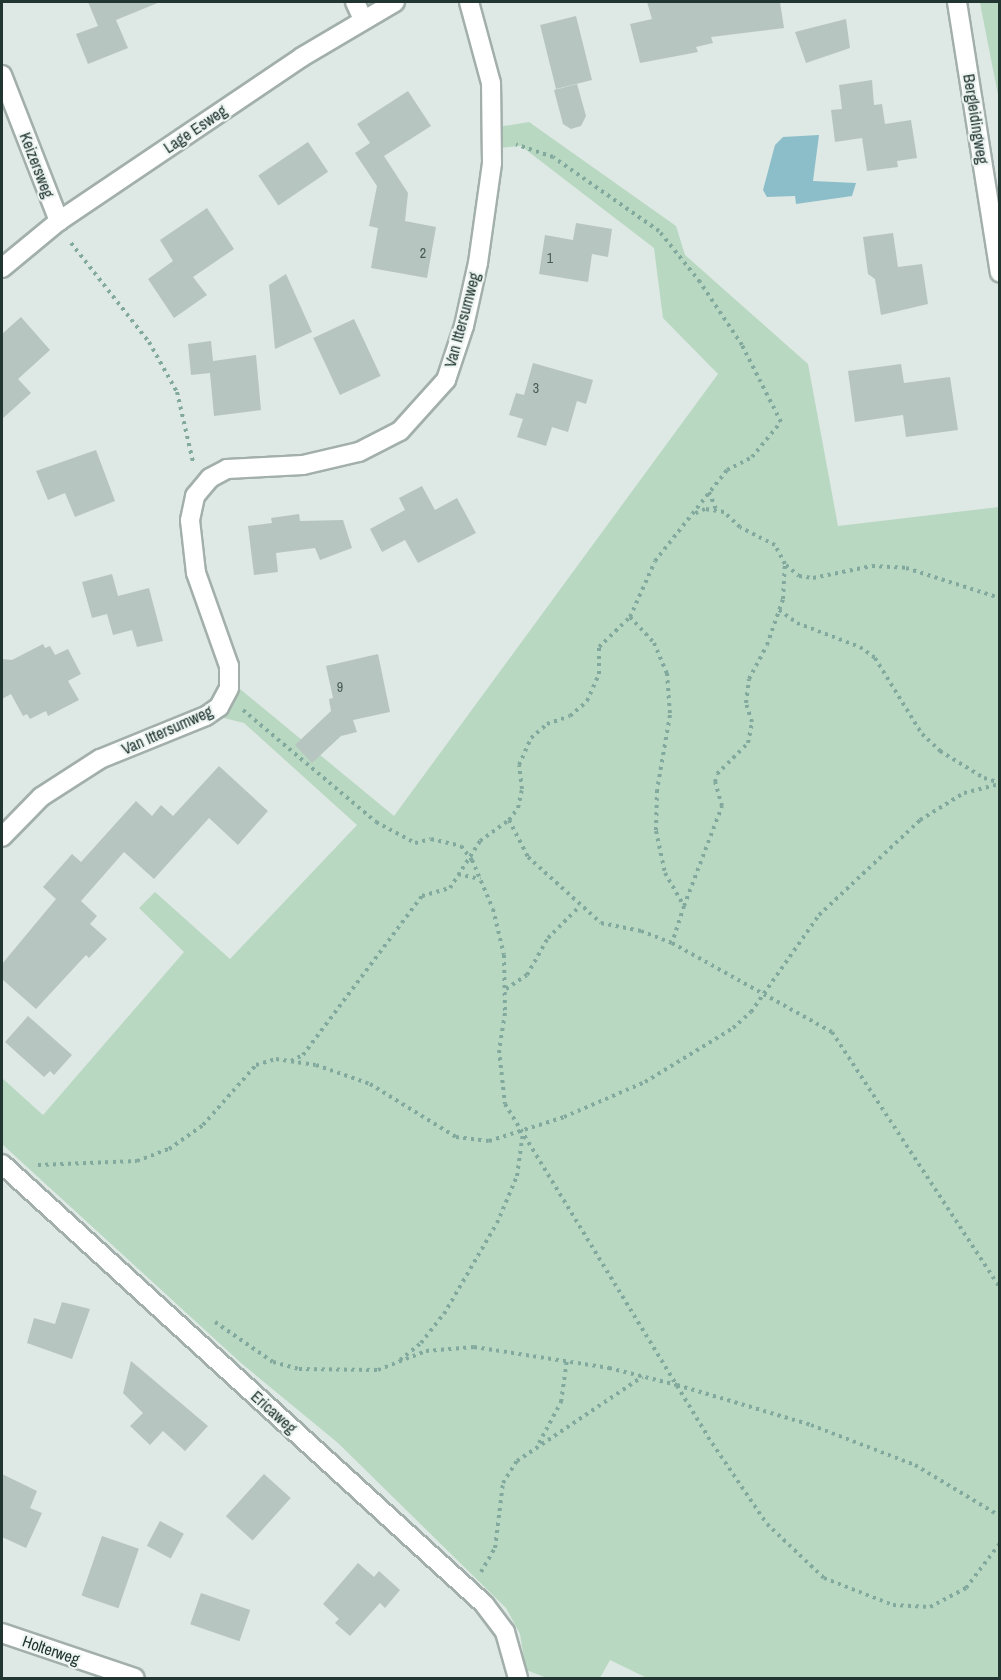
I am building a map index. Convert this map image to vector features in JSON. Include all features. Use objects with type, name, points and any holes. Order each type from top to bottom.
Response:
[{"type":"street","points":[[355,2],[363,19]]},
{"type":"street","name":"Lage Esweg","points":[[2,268],[52,226],[363,19],[395,2]]},
{"type":"street","name":"Van Ittersumweg","points":[[2,837],[41,797],[100,759],[206,716],[219,707],[225,695],[229,666],[196,573],[190,520],[195,496],[207,482],[227,469],[303,465],[359,452],[400,431],[446,380],[464,326],[478,263],[493,142],[492,83],[469,2]]},
{"type":"street","name":"Bergleidingweg","points":[[957,2],[999,273]]},
{"type":"street","name":"Keizersweg","points":[[2,75],[52,226]]},
{"type":"street","name":"Ericaweg","points":[[2,1164],[467,1590],[505,1632],[518,1678]]},
{"type":"street","name":"Holterweg","points":[[2,1633],[135,1678]]},
{"type":"path","points":[[291,1061],[303,1055],[422,896],[450,888],[468,856],[491,830],[508,820],[518,808],[519,765],[531,738],[547,724],[570,716],[587,701],[599,674],[599,647],[630,617],[655,561],[727,470],[752,457],[780,422],[742,345],[700,282],[659,231],[553,157],[514,143],[493,142]]},
{"type":"path","points":[[52,226],[55,244],[67,239],[149,342],[177,392],[189,455],[207,482]]},
{"type":"path","points":[[709,492],[716,509],[775,545],[785,564],[799,576],[813,578],[872,566],[906,568],[999,598]]},
{"type":"path","points":[[690,515],[716,509]]},
{"type":"path","points":[[672,943],[722,806],[715,782],[717,774],[748,743],[752,722],[746,704],[749,679],[779,610],[785,564]]},
{"type":"path","points":[[779,610],[797,623],[860,647],[875,658],[922,734],[940,751],[984,778],[999,783]]},
{"type":"path","points":[[630,617],[654,643],[667,673],[670,715],[657,790],[656,831],[665,873],[684,906]]},
{"type":"path","points":[[225,695],[376,822],[415,843],[431,839],[460,846],[468,856],[493,909],[506,988],[499,1076],[505,1104],[677,1385],[767,1524],[824,1578],[892,1605],[930,1607],[966,1588],[999,1543]]},
{"type":"path","points":[[33,1165],[137,1161],[169,1149],[203,1125],[256,1065],[276,1059],[308,1064],[370,1084],[456,1137],[489,1141],[522,1132],[645,1083],[690,1058],[752,1012],[819,915],[920,820],[964,793],[999,783]]},
{"type":"path","points":[[508,820],[528,857],[601,923],[641,931],[672,943],[832,1032],[999,1288]]},
{"type":"path","points":[[458,874],[480,879]]},
{"type":"path","points":[[506,988],[527,975],[548,938],[580,906]]},
{"type":"path","points":[[303,1055],[308,1064]]},
{"type":"path","points":[[395,1364],[421,1343],[444,1314],[497,1223],[517,1176],[522,1132]]},
{"type":"path","points":[[210,1319],[273,1362],[299,1369],[378,1370],[426,1351],[474,1347],[567,1360],[643,1376],[811,1425],[915,1465],[999,1516]]},
{"type":"path","points":[[538,1444],[561,1402],[567,1360]]},
{"type":"path","points":[[467,1590],[487,1565],[495,1548],[503,1483],[517,1461],[538,1444],[576,1424],[643,1376]]},
{"type":"green space","points":[[980,2],[999,2],[999,100],[981,8]]},
{"type":"green space","points":[[529,122],[676,226],[685,255],[808,364],[838,526],[999,507],[999,1678],[647,1678],[610,1660],[600,1678],[547,1678],[526,1670],[520,1634],[506,1608],[338,1443],[241,1363],[2,1144],[2,1078],[43,1115],[184,952],[139,908],[155,892],[230,959],[357,825],[244,723],[216,716],[234,684],[394,816],[718,374],[663,318],[654,248],[521,146],[497,148],[498,127]]},
{"type":"water","points":[[819,135],[813,181],[856,183],[852,196],[796,204],[795,196],[767,197],[763,190],[775,145],[783,137]]},
{"type":"building","points":[[88,2],[160,2],[116,20],[128,48],[88,64],[76,34],[98,26]]},
{"type":"building","points":[[647,2],[780,2],[784,28],[711,37],[713,43],[696,47],[698,52],[640,63],[630,24],[652,19]]},
{"type":"building","points":[[576,16],[592,80],[556,89],[540,25]]},
{"type":"building","points":[[846,19],[850,48],[806,63],[795,32]]},
{"type":"building","points":[[872,80],[874,105],[882,104],[885,124],[911,120],[917,158],[897,161],[898,167],[867,171],[862,138],[835,142],[831,110],[842,109],[839,85]]},
{"type":"building","points":[[577,84],[586,116],[581,126],[571,129],[563,124],[554,90]]},
{"type":"building","points":[[408,91],[431,126],[384,156],[408,193],[405,221],[436,227],[427,278],[371,268],[378,228],[369,226],[377,186],[355,153],[370,143],[357,124]]},
{"type":"building","points":[[308,142],[328,172],[278,205],[258,176]]},
{"type":"building","points":[[207,208],[234,249],[193,277],[207,295],[174,318],[148,279],[173,261],[160,240]]},
{"type":"building","points":[[576,223],[612,229],[608,257],[592,254],[588,282],[539,274],[545,235],[573,240]]},
{"type":"building","points":[[893,233],[898,267],[922,264],[928,304],[881,315],[875,279],[868,274],[863,237]]},
{"type":"building","points":[[286,274],[312,332],[275,349],[269,285]]},
{"type":"building","points":[[21,317],[50,350],[18,379],[31,393],[2,419],[2,334]]},
{"type":"building","points":[[354,319],[381,376],[340,395],[313,338]]},
{"type":"building","points":[[211,341],[213,361],[256,355],[261,410],[214,416],[210,373],[191,375],[188,344]]},
{"type":"building","points":[[533,363],[593,380],[586,404],[577,401],[568,432],[552,427],[546,446],[517,437],[523,419],[509,415],[516,393],[524,395]]},
{"type":"building","points":[[901,364],[904,383],[950,377],[958,430],[906,437],[903,415],[855,422],[848,371]]},
{"type":"building","points":[[96,450],[115,501],[75,517],[65,493],[48,500],[36,471]]},
{"type":"building","points":[[422,486],[435,510],[457,498],[476,533],[418,563],[405,540],[382,552],[370,529],[405,510],[399,498]]},
{"type":"building","points":[[299,514],[300,521],[343,520],[352,548],[320,560],[315,548],[276,553],[278,572],[254,575],[248,526],[272,523],[271,518]]},
{"type":"building","points":[[112,574],[118,596],[149,588],[163,641],[137,647],[132,630],[113,635],[107,614],[92,618],[82,582]]},
{"type":"building","points":[[43,644],[45,648],[50,646],[55,655],[68,649],[81,674],[68,681],[79,700],[48,716],[46,711],[30,719],[27,714],[23,716],[11,694],[2,699],[2,659],[12,660]]},
{"type":"building","points":[[378,654],[390,712],[353,720],[357,732],[341,736],[312,763],[295,745],[331,711],[329,699],[333,698],[326,666]]},
{"type":"building","points":[[219,766],[268,811],[238,845],[209,818],[154,879],[124,852],[81,901],[97,916],[90,924],[107,939],[89,958],[86,955],[36,1009],[2,979],[2,964],[56,899],[43,887],[72,854],[81,862],[136,801],[152,816],[161,805],[173,816]]},
{"type":"building","points":[[28,1016],[72,1055],[54,1075],[50,1071],[44,1077],[5,1042]]},
{"type":"building","points":[[62,1302],[90,1309],[72,1359],[27,1343],[34,1318],[55,1324]]},
{"type":"building","points":[[131,1361],[208,1426],[185,1451],[163,1431],[150,1445],[130,1426],[143,1413],[123,1393]]},
{"type":"building","points":[[2,1474],[37,1491],[30,1508],[42,1513],[26,1548],[2,1537]]},
{"type":"building","points":[[264,1474],[291,1498],[253,1540],[226,1516]]},
{"type":"building","points":[[160,1521],[184,1534],[171,1558],[147,1546]]},
{"type":"building","points":[[102,1536],[139,1549],[118,1608],[81,1596]]},
{"type":"building","points":[[358,1563],[374,1577],[379,1571],[400,1590],[385,1608],[380,1603],[350,1636],[335,1623],[339,1619],[323,1604]]},
{"type":"building","points":[[201,1593],[250,1610],[239,1641],[190,1624]]}]
